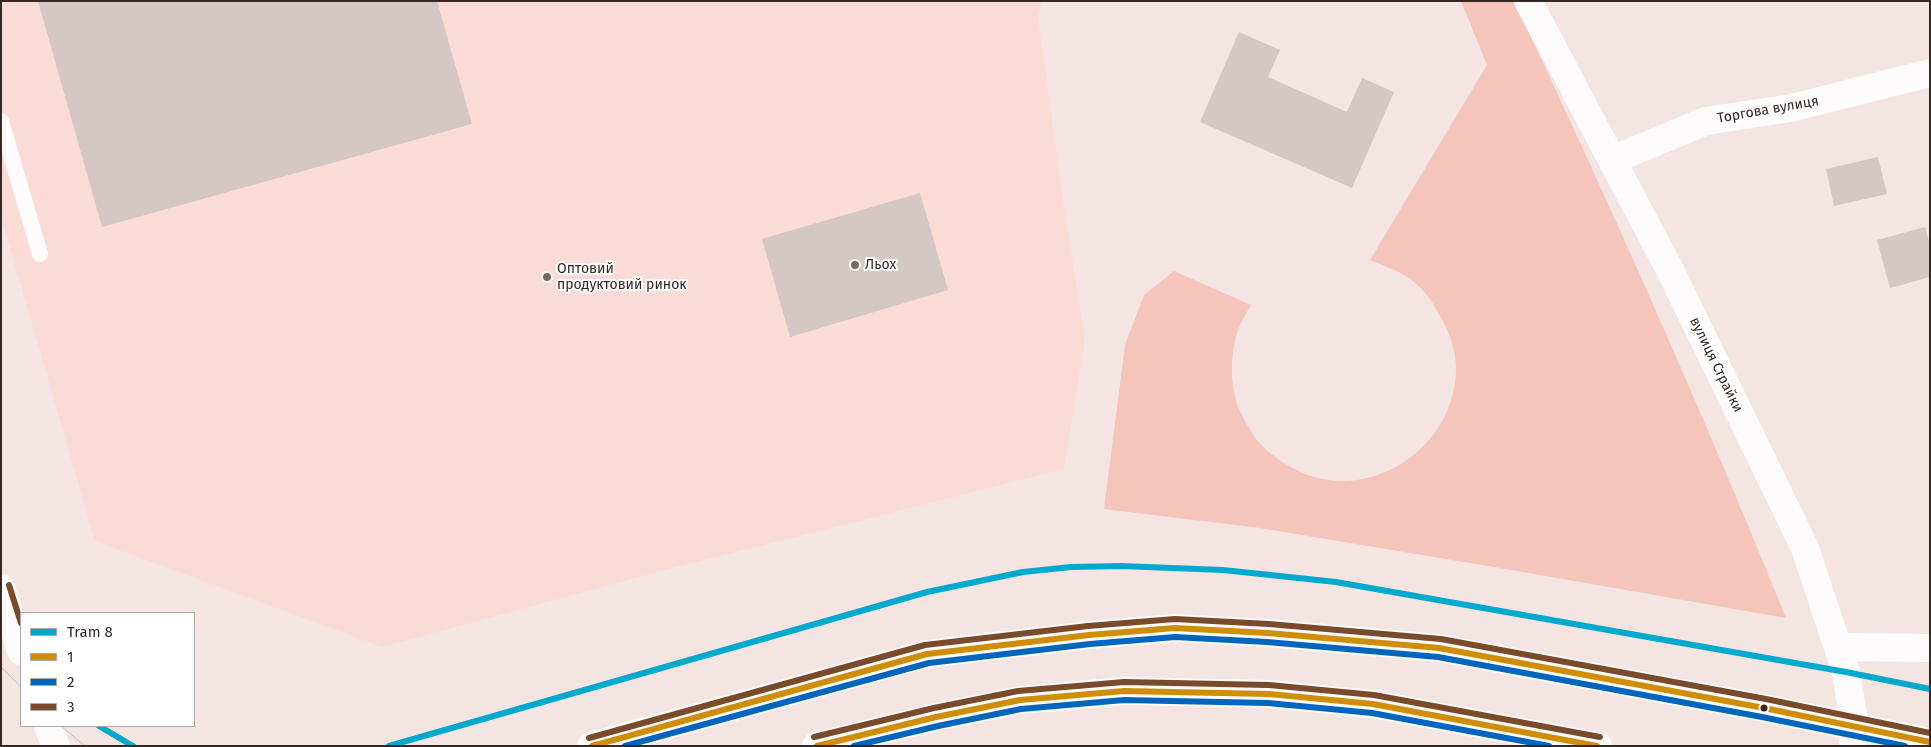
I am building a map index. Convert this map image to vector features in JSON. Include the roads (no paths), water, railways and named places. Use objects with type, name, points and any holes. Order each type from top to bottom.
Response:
[{"type":"main road","name":"вулиця Страйки","points":[[1528,1],[1670,270],[1804,548],[1838,647],[1850,690],[1854,736]]},
{"type":"main road","name":"Торгова вулиця","points":[[1612,160],[1706,121],[1791,108],[1930,73]]},
{"type":"main road","points":[[1,588],[20,648]]},
{"type":"main road","points":[[591,746],[927,654],[1089,635],[1175,628],[1268,633],[1439,648],[1854,736],[1930,742]]},
{"type":"main road","points":[[1838,647],[1930,648]]},
{"type":"main road","points":[[816,746],[927,719],[1020,700],[1124,691],[1269,694],[1373,704],[1598,746]]},
{"type":"main road","points":[[34,746],[37,727]]},
{"type":"main road","points":[[48,727],[56,746]]},
{"type":"lane","points":[[1,121],[40,254]]},
{"type":"tram line","name":"8","points":[[389,746],[927,592],[1023,572],[1071,567],[1121,566],[1223,570],[1336,582],[1846,672],[1930,689]]},
{"type":"tram line","points":[[1,667],[20,686]]},
{"type":"tram line","points":[[62,727],[85,746]]},
{"type":"tram line","name":"8","points":[[101,727],[133,746]]},
{"type":"place","name":"Льох","points":[[855,265]]},
{"type":"place","name":"Оптовий продуктовий ринок","points":[[547,277]]}]
